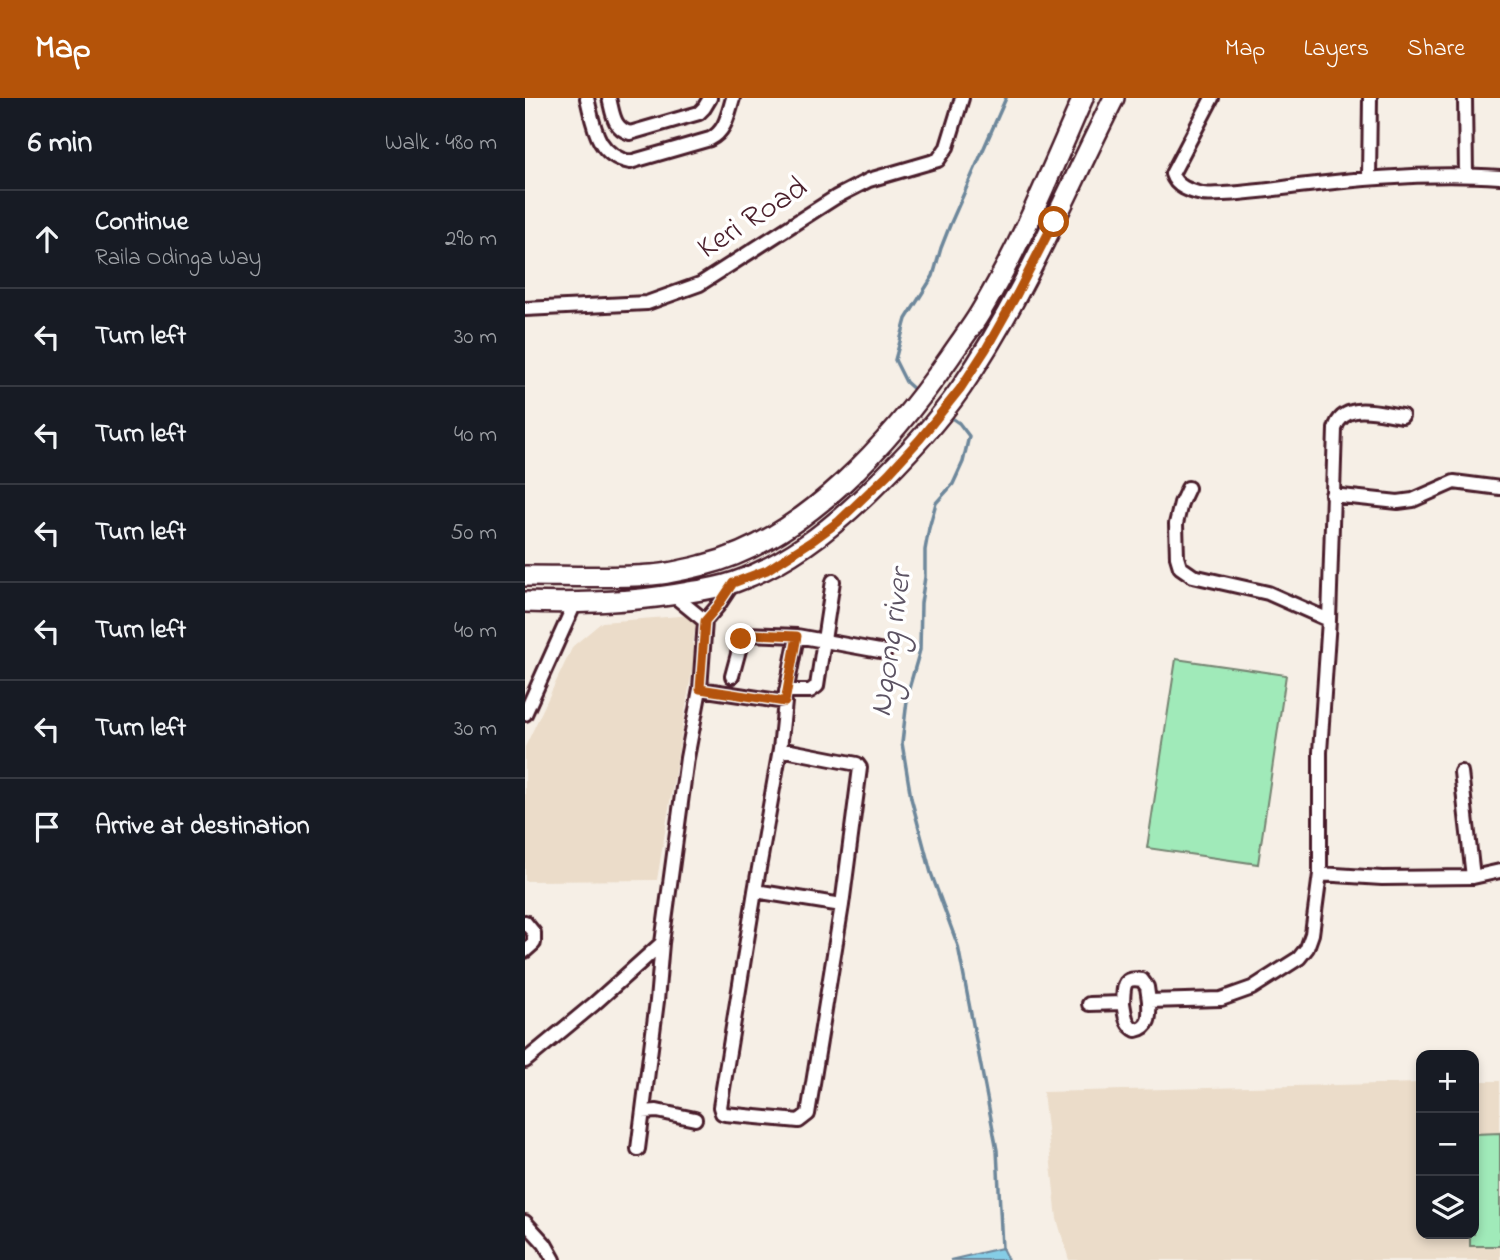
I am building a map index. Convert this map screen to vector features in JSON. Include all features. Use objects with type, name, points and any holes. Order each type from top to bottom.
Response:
[{"type":"main road","points":[[525,576],[655,575],[705,565],[740,552],[782,531],[811,510],[860,467],[922,397],[980,314],[1024,233],[1083,98]]},
{"type":"main road","points":[[525,602],[575,603],[673,595],[733,583],[767,570],[786,559],[838,522],[920,439],[942,413],[986,349],[1017,294],[1114,98]]},
{"type":"main road","points":[[1065,140],[1088,149]]},
{"type":"street","points":[[587,98],[597,138],[612,155],[629,162],[717,136],[726,122],[733,98]]},
{"type":"street","points":[[610,98],[615,122],[619,128],[630,133],[699,113],[710,98]]},
{"type":"street","name":"Keri Road","points":[[525,309],[647,303],[700,284],[836,197],[869,180],[938,160],[947,147],[962,98]]},
{"type":"street","points":[[1212,98],[1173,174],[1177,184],[1203,194],[1369,178],[1466,174],[1500,177]]},
{"type":"street","points":[[1369,178],[1370,98]]},
{"type":"street","points":[[1465,98],[1466,174]]},
{"type":"street","points":[[1149,1001],[1221,999],[1252,988],[1299,958],[1307,948],[1313,934],[1319,874],[1320,752],[1329,620],[1335,429],[1337,421],[1345,414],[1359,410],[1402,416]]},
{"type":"street","points":[[1332,495],[1398,502],[1413,500],[1454,482],[1500,488]]},
{"type":"street","points":[[1188,488],[1181,503],[1177,524],[1177,557],[1180,567],[1193,576],[1268,593],[1329,620]]},
{"type":"street","points":[[700,689],[785,696],[810,691],[817,686],[833,581]]},
{"type":"street","points":[[638,1149],[657,1001],[661,943],[687,758],[700,689],[705,621],[733,583]]},
{"type":"street","points":[[673,595],[705,621]]},
{"type":"street","points":[[525,713],[575,603]]},
{"type":"street","points":[[732,676],[741,639],[746,634],[797,636],[885,652]]},
{"type":"street","points":[[780,749],[857,764],[860,768],[842,905],[808,1114],[799,1121],[725,1114],[720,1108],[780,749],[785,696],[797,636]]},
{"type":"street","points":[[1461,772],[1473,877]]},
{"type":"street","points":[[1319,874],[1382,878],[1473,877],[1500,871]]},
{"type":"street","points":[[755,891],[842,905]]},
{"type":"street","points":[[525,922],[534,933],[534,943],[525,951]]},
{"type":"street","points":[[525,1061],[594,1004],[661,943]]},
{"type":"street","points":[[1127,980],[1142,980],[1147,987],[1149,1001],[1146,1027],[1136,1031],[1127,1023],[1123,1003],[1127,980]]},
{"type":"street","points":[[1089,1004],[1123,1003]]},
{"type":"street","points":[[643,1112],[657,1111],[695,1119]]},
{"type":"street","points":[[525,1222],[545,1244],[554,1260]]},
{"type":"shaded area","points":[[693,615],[696,624],[693,643],[696,646],[657,880],[525,881],[525,747],[573,646],[602,622]]},
{"type":"shaded area","points":[[1479,1081],[1500,1081],[1500,1260],[1069,1260],[1057,1219],[1043,1092],[1416,1083],[1416,1239],[1479,1239]]},
{"type":"green space","points":[[1176,659],[1286,675],[1258,864],[1147,848]]},
{"type":"green space","points":[[1500,1133],[1500,1246],[1470,1246],[1470,1239],[1479,1239],[1479,1134]]},
{"type":"water","points":[[1002,1248],[1008,1260],[950,1260]]},
{"type":"waterway","name":"Ngong river","points":[[917,392],[906,382],[895,360],[906,319],[933,276],[950,225],[1006,98]]},
{"type":"waterway","name":"Ngong river","points":[[949,416],[959,423],[969,436],[963,462],[953,484],[936,503],[929,528],[921,603],[920,650],[908,692],[902,743],[911,798],[931,873],[958,946],[997,1150],[1002,1248]]},
{"type":"route","points":[[741,639],[746,634],[797,636],[785,702],[700,689],[705,621],[733,583],[767,570],[786,559],[838,522],[920,439],[960,389],[986,349],[1054,222]]}]
